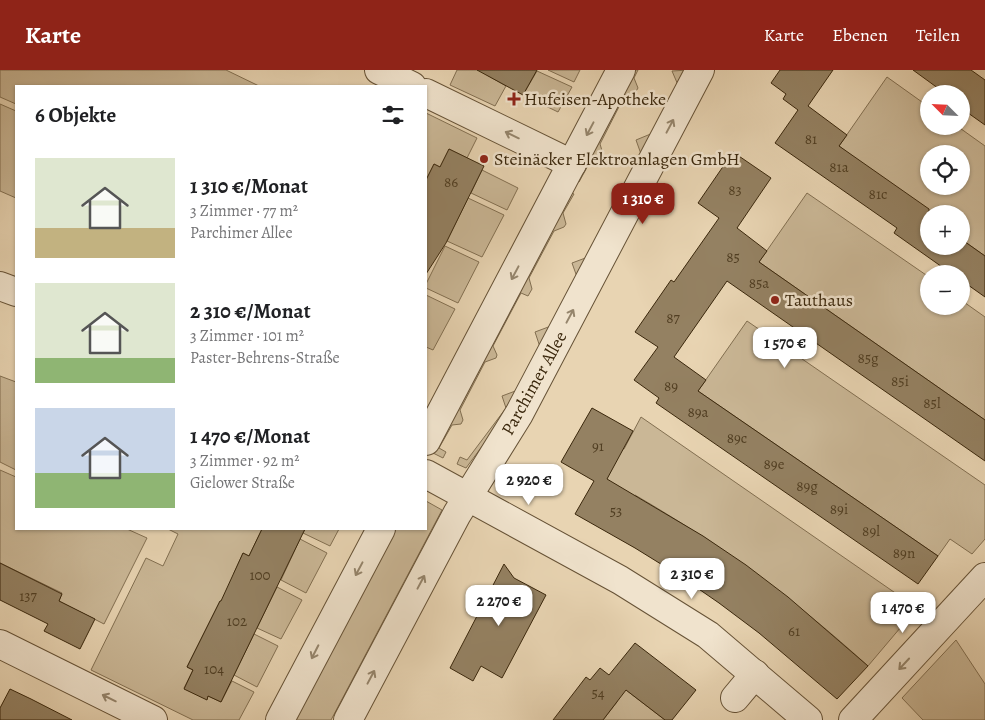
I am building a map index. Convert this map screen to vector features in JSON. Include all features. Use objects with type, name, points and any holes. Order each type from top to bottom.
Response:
[{"type":"street","points":[[378,70],[414,83]]},
{"type":"street","points":[[427,439],[621,70]]},
{"type":"street","name":"Parchimer Allee","points":[[348,720],[457,514],[519,414],[700,70]]},
{"type":"street","points":[[427,90],[572,164]]},
{"type":"street","points":[[0,286],[15,292]]},
{"type":"street","points":[[427,475],[620,580],[708,635],[808,720]]},
{"type":"street","points":[[280,720],[379,530]]},
{"type":"street","points":[[853,720],[985,577]]},
{"type":"street","points":[[0,644],[153,720]]},
{"type":"street","points":[[735,698],[755,674]]},
{"type":"shaded area","points":[[0,70],[226,70],[257,85],[15,85],[15,104],[0,97]]},
{"type":"shaded area","points":[[457,70],[490,70],[487,75],[506,86],[495,106],[450,85]]},
{"type":"shaded area","points":[[548,70],[580,70],[574,82]]},
{"type":"shaded area","points":[[633,70],[638,70],[634,78],[638,88],[635,93],[625,95],[600,144],[603,154],[598,162],[590,162],[579,182],[576,180]]},
{"type":"shaded area","points":[[689,70],[653,133],[678,85],[672,71]]},
{"type":"shaded area","points":[[537,71],[572,87],[558,112],[523,95]]},
{"type":"shaded area","points":[[887,77],[920,101],[920,135],[970,135],[985,146],[985,256],[970,245],[970,205],[920,205],[920,207],[839,146]]},
{"type":"shaded area","points":[[0,104],[15,111],[15,198],[0,191]]},
{"type":"shaded area","points":[[427,113],[477,138],[467,158],[449,149],[440,167],[434,164],[427,178]]},
{"type":"shaded area","points":[[653,133],[641,154],[636,140]]},
{"type":"shaded area","points":[[482,170],[518,188],[507,210],[471,193]]},
{"type":"shaded area","points":[[570,192],[574,194],[563,213],[566,224],[564,227],[554,231],[529,278],[532,289],[528,296],[521,293],[493,346],[497,355],[496,358],[485,362],[460,410],[463,420],[461,424],[452,425],[439,448],[446,452],[443,458],[433,453]]},
{"type":"shaded area","points":[[807,193],[920,271],[920,315],[970,315],[970,306],[985,317],[985,420],[759,262]]},
{"type":"shaded area","points":[[468,198],[504,215],[482,257],[447,241]]},
{"type":"shaded area","points":[[445,246],[479,262],[458,303],[427,288],[427,282]]},
{"type":"shaded area","points":[[588,257],[509,410],[466,468],[457,464],[460,457],[467,460],[506,408],[502,396],[518,390],[540,347],[535,332],[551,326],[577,277],[572,263]]},
{"type":"shaded area","points":[[427,295],[455,309],[433,350],[427,347]]},
{"type":"shaded area","points":[[747,321],[985,485],[985,539],[972,554],[950,539],[938,556],[698,391]]},
{"type":"shaded area","points":[[0,376],[15,382],[15,470],[0,462]]},
{"type":"shaded area","points":[[641,417],[917,608],[868,666],[812,618],[727,553],[635,495],[631,501],[603,486],[621,448],[624,449]]},
{"type":"shaded area","points":[[0,470],[15,477],[15,530],[129,530],[147,538],[104,624],[59,601],[62,593],[0,563]]},
{"type":"shaded area","points":[[427,502],[442,510],[331,720],[293,720],[390,530],[427,530]]},
{"type":"shaded area","points":[[170,530],[262,530],[249,556],[243,553],[234,573],[239,576],[225,604],[220,601],[187,667],[193,670],[184,688],[207,699],[208,696],[221,702],[232,681],[254,692],[239,720],[193,720],[91,670],[146,558],[163,566],[178,534]]},
{"type":"shaded area","points":[[304,530],[338,530],[330,546],[303,533]]},
{"type":"shaded area","points":[[300,539],[327,553],[306,593],[281,580]]},
{"type":"shaded area","points":[[277,587],[302,600],[281,639],[257,628]]},
{"type":"shaded area","points":[[254,634],[278,646],[257,687],[234,675]]},
{"type":"shaded area","points":[[956,640],[985,684],[985,720],[923,720],[902,698]]},
{"type":"shaded area","points":[[622,687],[665,720],[603,720],[617,702]]},
{"type":"building","points":[[477,70],[537,70],[523,95]]},
{"type":"building","points":[[780,70],[833,70],[808,106],[847,135],[839,146],[923,205],[920,205],[920,251],[894,233],[897,228],[775,143],[798,110],[783,99],[786,94],[771,83]]},
{"type":"building","points":[[913,70],[971,70],[985,80],[985,125],[970,114],[970,85],[934,85]]},
{"type":"building","points":[[449,149],[484,166],[446,243],[427,272],[427,178],[434,164],[440,167]]},
{"type":"building","points":[[733,152],[771,178],[737,228],[767,251],[759,262],[985,420],[985,461],[727,281],[674,357],[706,380],[698,391],[938,556],[918,584],[656,403],[659,398],[634,380],[658,347],[635,332],[671,280],[674,282],[719,218],[698,203]]},
{"type":"building","points":[[970,245],[985,256],[985,297],[970,286],[970,265],[939,265],[925,255],[970,255]]},
{"type":"building","points":[[592,408],[633,431],[607,479],[703,536],[746,565],[788,597],[868,666],[837,699],[759,633],[719,603],[635,548],[575,514],[594,481],[561,462]]},
{"type":"building","points":[[262,530],[305,530],[221,702],[208,696],[207,700],[184,689],[193,670],[187,667],[243,553],[249,556]]},
{"type":"building","points":[[0,563],[62,594],[59,601],[95,619],[80,649],[44,631],[48,624],[0,600]]},
{"type":"building","points":[[504,564],[514,578],[546,595],[502,678],[481,666],[473,681],[450,668]]},
{"type":"building","points":[[635,643],[696,690],[672,720],[665,720],[626,690],[603,720],[553,720],[586,677],[590,680],[600,668],[609,675]]},
{"type":"building","points":[[10,689],[72,720],[0,720],[0,708]]},
{"type":"place","name":"Hufeisen-Apotheke","points":[[514,99]]},
{"type":"place","name":"Steinäcker Elektroanlagen GmbH","points":[[484,159]]},
{"type":"place","name":"Tauthaus","points":[[775,300]]}]
